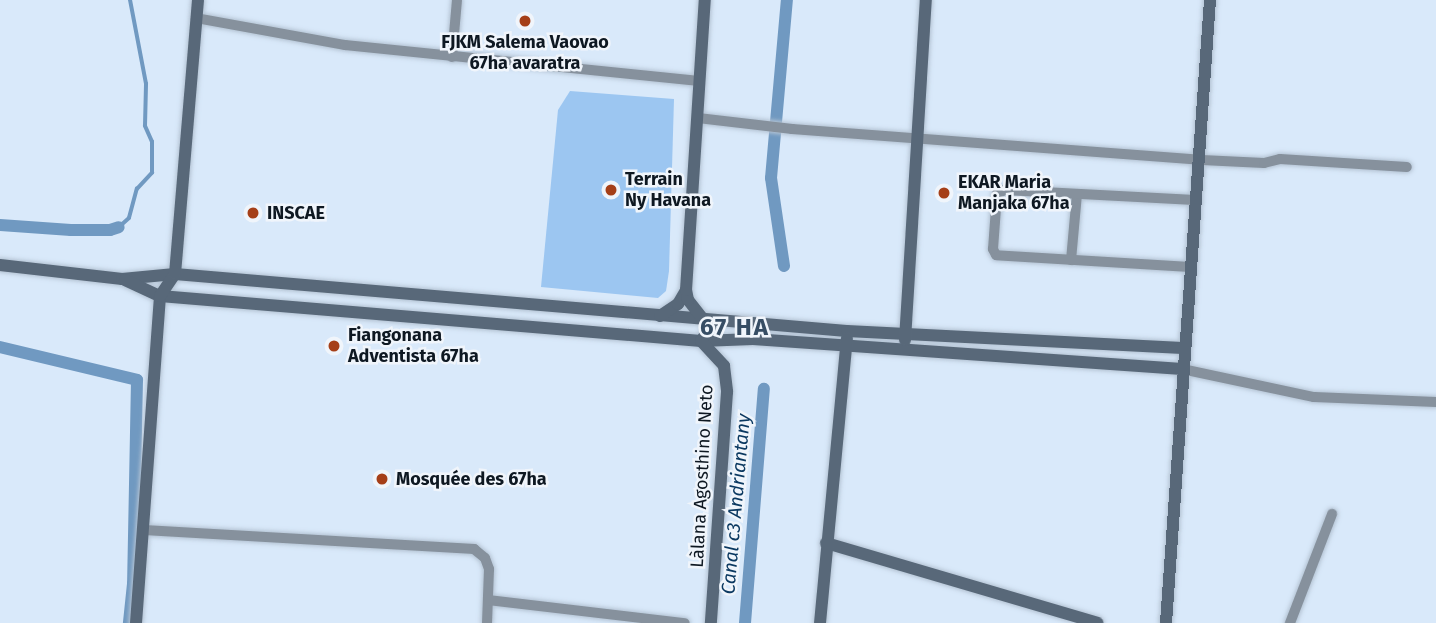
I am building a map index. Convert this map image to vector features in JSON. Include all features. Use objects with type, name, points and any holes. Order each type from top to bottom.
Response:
[{"type":"street","points":[[136,623],[160,296],[175,274],[198,0]]},
{"type":"street","points":[[452,57],[457,0]]},
{"type":"street","points":[[701,341],[710,328],[688,300],[686,290],[705,0]]},
{"type":"street","points":[[904,351],[926,0]]},
{"type":"street","points":[[1166,623],[1183,348],[1200,160],[1210,0]]},
{"type":"street","points":[[196,18],[345,44],[699,81]]},
{"type":"street","points":[[698,118],[792,130],[1200,160],[1264,163],[1280,159],[1407,167]]},
{"type":"street","points":[[1190,267],[995,253],[997,194],[1005,190],[1195,200]]},
{"type":"street","points":[[1070,260],[1077,194]]},
{"type":"street","points":[[0,265],[122,279],[175,274],[847,331],[1183,348]]},
{"type":"street","points":[[122,279],[160,296],[701,341],[753,339],[1182,369],[1314,397],[1436,402]]},
{"type":"street","points":[[659,316],[678,304],[686,290]]},
{"type":"street","points":[[820,623],[847,331]]},
{"type":"street","name":"Làlana Agosthino Neto","points":[[701,341],[724,366],[727,392],[711,623]]},
{"type":"street","points":[[1290,623],[1332,514]]},
{"type":"street","points":[[144,530],[474,549],[485,558],[489,569],[487,623]]},
{"type":"street","points":[[826,543],[1097,623]]},
{"type":"street","points":[[488,600],[685,623]]},
{"type":"shaded area","name":"Terrain Ny Havana","points":[[570,91],[674,99],[669,271],[666,291],[658,298],[541,287],[558,110]]},
{"type":"waterway","points":[[119,227],[129,218],[137,189],[152,173],[152,142],[145,126],[146,84],[130,0]]},
{"type":"waterway","points":[[784,266],[771,178],[787,0]]},
{"type":"waterway","points":[[0,225],[71,230],[110,230],[119,227]]},
{"type":"waterway","points":[[0,347],[137,380],[133,584],[129,623]]},
{"type":"waterway","name":"Canal c3 Andriantany","points":[[745,623],[764,389]]},
{"type":"place","name":"FJKM Salema Vaovao 67ha avaratra","points":[[525,21]]},
{"type":"place","name":"Terrain Ny Havana","points":[[611,190]]},
{"type":"place","name":"EKAR Maria Manjaka 67ha","points":[[944,193]]},
{"type":"place","name":"INSCAE","points":[[253,213]]},
{"type":"place","name":"Fiangonana Adventista 67ha","points":[[334,346]]},
{"type":"place","name":"Mosquée des 67ha","points":[[382,479]]},
{"type":"district","name":"67 HA","points":[[735,328]]}]
